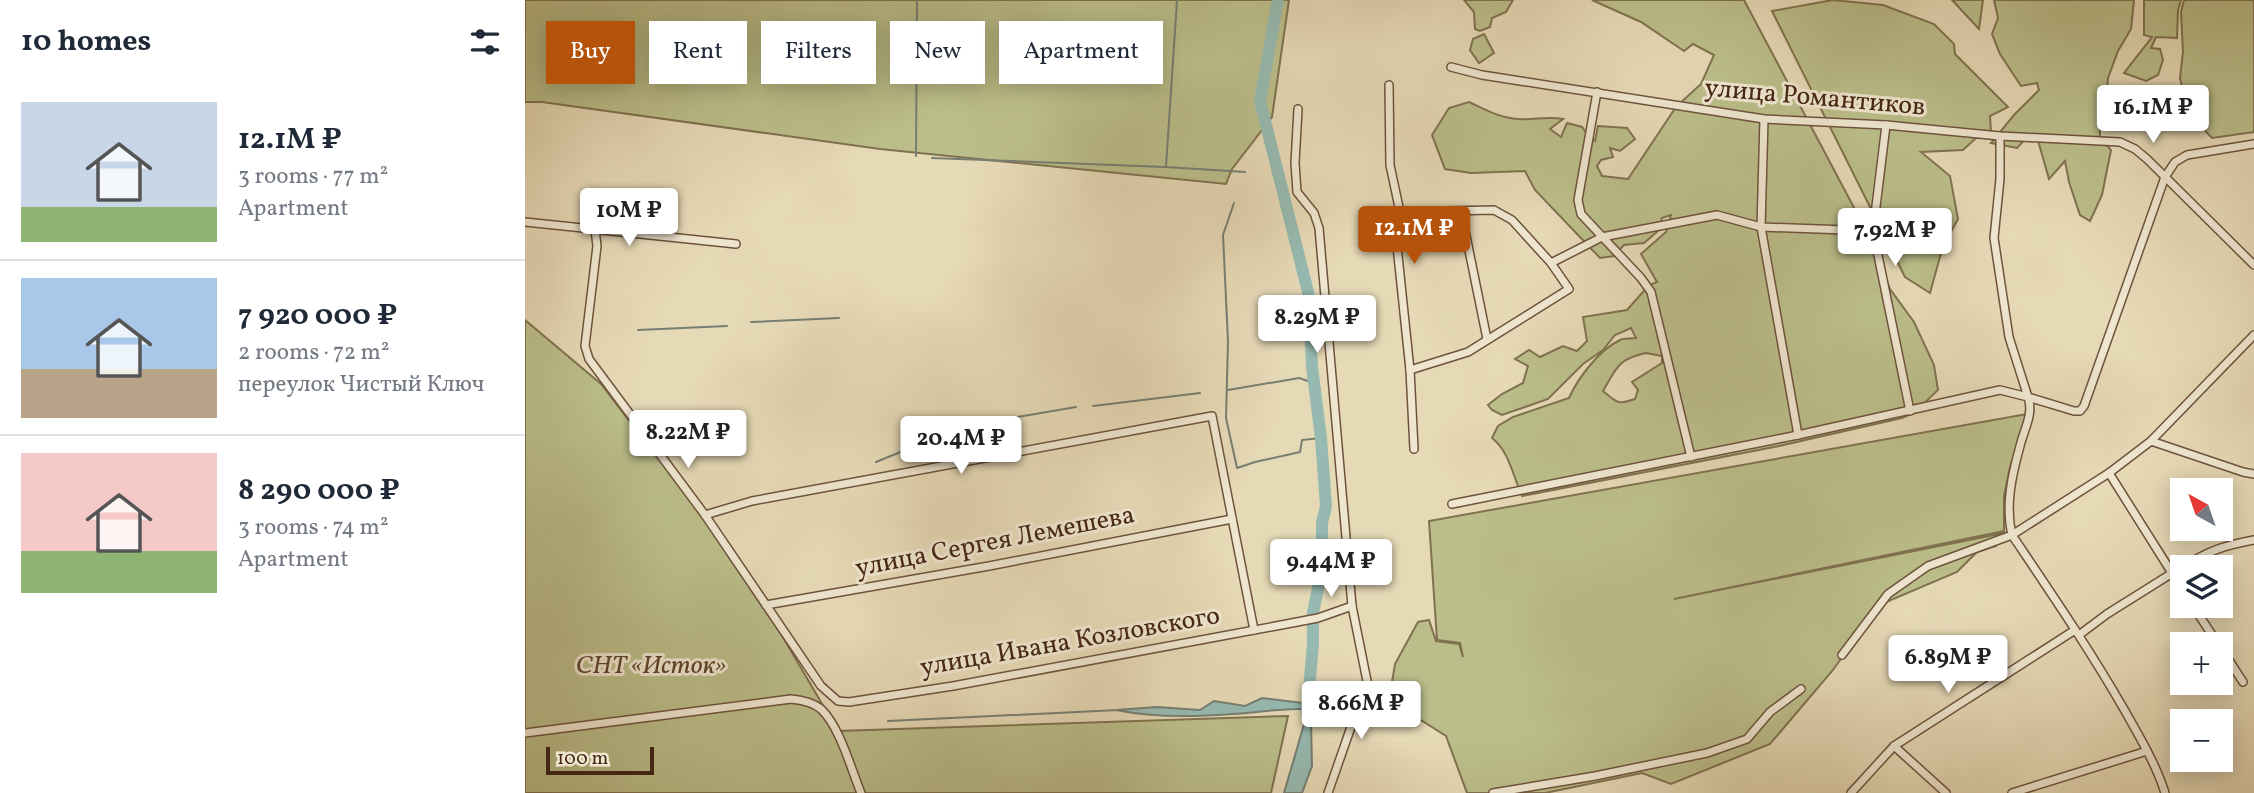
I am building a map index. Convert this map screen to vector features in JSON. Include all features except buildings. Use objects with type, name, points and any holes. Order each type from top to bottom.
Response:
[{"type":"street","name":"улица Романтиков","points":[[1451,67],[1482,75],[1764,119],[2120,142],[2135,149],[2254,265]]},
{"type":"street","points":[[1389,85],[1390,165],[1400,212],[1395,227],[1410,370],[1414,449]]},
{"type":"street","points":[[1597,92],[1578,200],[1581,214],[1651,292],[1691,457]]},
{"type":"street","points":[[1299,109],[1295,163],[1297,192],[1314,214],[1319,228],[1352,606],[1367,681],[1328,793]]},
{"type":"street","points":[[1764,119],[1761,227],[1798,435]]},
{"type":"street","points":[[1886,125],[1873,231],[1910,411]]},
{"type":"street","points":[[2000,136],[2000,178],[1994,238],[2009,337],[2031,411],[2013,473],[2009,499],[2008,517],[2012,535],[2077,633],[2147,751],[2161,778],[2165,793]]},
{"type":"street","points":[[1452,504],[1798,435],[2000,390],[2080,411],[2165,177],[2175,162],[2187,155],[2254,144]]},
{"type":"street","points":[[1400,212],[1494,210],[1512,220],[1551,263],[1569,289],[1468,352],[1410,370]]},
{"type":"street","points":[[1461,211],[1487,339]]},
{"type":"street","points":[[1551,263],[1602,237],[1717,215],[1761,227],[1873,231]]},
{"type":"street","points":[[525,222],[736,243]]},
{"type":"street","points":[[594,230],[597,246],[585,346],[589,359],[705,515],[766,605]]},
{"type":"street","points":[[1842,655],[1888,594],[1928,566],[2012,535],[2109,473],[2151,441],[2254,335]]},
{"type":"street","points":[[705,515],[752,501],[1212,416],[1254,630]]},
{"type":"street","points":[[2151,441],[2254,474]]},
{"type":"street","points":[[2109,473],[2170,571]]},
{"type":"street","name":"улица Сергея Лемешева","points":[[766,605],[989,566],[1232,519]]},
{"type":"street","points":[[2201,555],[2224,546],[2254,540]]},
{"type":"street","points":[[1851,793],[1894,746],[2170,575]]},
{"type":"street","name":"улица Ивана Козловского","points":[[766,605],[821,686],[838,701],[849,702],[953,686],[1308,620],[1352,606]]},
{"type":"street","points":[[2233,667],[2243,682]]},
{"type":"street","points":[[1493,793],[1607,774],[1707,753],[1747,739],[1770,712],[1801,689]]},
{"type":"street","points":[[525,733],[698,709],[802,700],[821,708],[833,724],[861,793]]},
{"type":"street","points":[[1894,746],[1945,793]]},
{"type":"street","points":[[2012,793],[2147,751]]},
{"type":"green space","points":[[525,0],[1289,0],[1272,117],[1232,169],[1226,184],[880,149],[542,102],[525,102]]},
{"type":"green space","points":[[1464,0],[1513,0],[1506,12],[1492,18],[1490,27],[1480,31],[1475,29],[1474,12]]},
{"type":"green space","points":[[1592,0],[1744,0],[1860,219],[1890,289],[1914,322],[1934,365],[1938,390],[1914,413],[1902,418],[1779,446],[1522,496],[1507,457],[1492,438],[1498,426],[1513,417],[1569,398],[1584,373],[1604,350],[1620,340],[1636,338],[1631,328],[1615,335],[1603,350],[1583,364],[1548,399],[1502,415],[1488,405],[1523,383],[1528,366],[1515,359],[1529,350],[1540,357],[1563,346],[1577,351],[1587,341],[1583,317],[1627,310],[1649,285],[1657,282],[1641,254],[1666,232],[1671,215],[1662,218],[1658,231],[1644,243],[1624,245],[1614,256],[1600,258],[1535,190],[1525,171],[1471,173],[1445,169],[1432,135],[1449,108],[1469,102],[1511,118],[1563,119],[1550,129],[1561,137],[1567,123],[1582,127],[1595,141],[1598,126],[1627,128],[1635,139],[1620,151],[1610,148],[1613,157],[1601,160],[1597,166],[1602,176],[1628,179],[1676,107],[1701,84],[1714,55],[1693,44],[1684,51],[1641,22]],"holes":[[[1646,353],[1662,356],[1662,363],[1632,382],[1638,390],[1635,399],[1618,402],[1603,391],[1615,370],[1629,358]]]},
{"type":"green space","points":[[1833,0],[1883,5],[1934,24],[1954,44],[1955,54],[2008,107],[1990,116],[1991,132],[1976,138],[1963,150],[1921,152],[1950,176],[1958,219],[1943,246],[1930,293],[1905,277],[1772,11]]},
{"type":"green space","points":[[1952,0],[1983,0],[1979,29]]},
{"type":"green space","points":[[1994,0],[2134,0],[2131,29],[2118,51],[2108,78],[2106,101],[2100,121],[2100,138],[2111,150],[2102,195],[2090,221],[2080,215],[2065,161],[2049,179],[2037,137],[2030,134],[2017,148],[1991,143],[2039,90],[2037,83],[2021,86],[2000,54],[1992,34],[1998,18]]},
{"type":"green space","points":[[2144,0],[2181,0],[2177,38],[2156,37],[2151,48],[2160,49],[2163,60],[2158,75],[2146,81],[2124,73],[2152,37],[2144,35]]},
{"type":"green space","points":[[2184,0],[2254,0],[2254,132],[2212,138],[2188,113],[2180,78],[2183,52],[2181,12]]},
{"type":"green space","points":[[1484,34],[1494,53],[1479,63],[1470,50],[1473,39]]},
{"type":"green space","name":"СНТ «Исток»","points":[[525,320],[601,384],[697,509],[781,634],[838,731],[1288,716],[1271,793],[525,793]]},
{"type":"green space","points":[[2027,414],[2004,496],[2004,531],[1674,599],[2004,533],[1996,546],[1977,552],[1957,572],[1879,605],[1833,670],[1770,744],[1671,784],[1642,773],[1545,793],[1467,793],[1446,736],[1389,700],[1395,664],[1418,622],[1429,620],[1436,641],[1459,644],[1463,657],[1460,643],[1437,640],[1429,521]]},
{"type":"water","points":[[1262,698],[1303,703],[1308,699],[1313,708],[1312,766],[1302,793],[1284,793],[1305,721],[1304,709],[1189,716],[1159,716],[1116,710],[1157,707],[1200,710],[1214,701],[1245,706]]},
{"type":"waterway","points":[[916,156],[917,0]]},
{"type":"waterway","points":[[1177,0],[1166,167],[1245,172]]},
{"type":"waterway","points":[[1278,0],[1260,101],[1309,296],[1312,367],[1326,506],[1322,523],[1322,558],[1318,568],[1318,588],[1313,613],[1307,713]]},
{"type":"waterway","points":[[932,158],[1165,167]]},
{"type":"waterway","points":[[1234,203],[1223,235],[1228,342],[1226,418],[1237,468],[1300,452],[1302,440],[1321,438]]},
{"type":"waterway","points":[[751,322],[839,318]]},
{"type":"waterway","points":[[638,330],[727,326]]},
{"type":"waterway","points":[[1228,390],[1299,378],[1314,383]]},
{"type":"waterway","points":[[1093,406],[1200,393]]},
{"type":"waterway","points":[[977,424],[1076,407]]},
{"type":"waterway","points":[[876,462],[964,426]]},
{"type":"waterway","points":[[888,721],[1118,710]]}]
